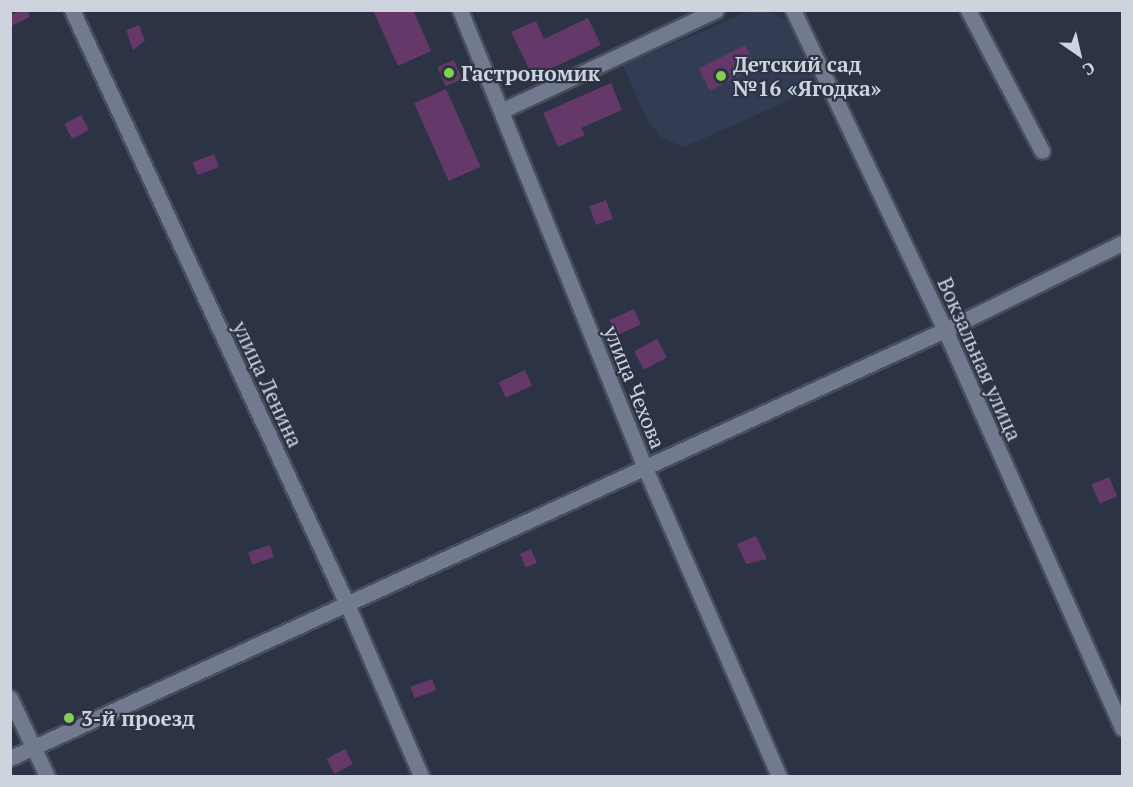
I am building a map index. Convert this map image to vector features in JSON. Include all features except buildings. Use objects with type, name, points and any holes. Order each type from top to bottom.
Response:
[{"type":"street","name":"улица Ленина","points":[[72,10],[347,604],[421,777]]},
{"type":"street","name":"улица Чехова","points":[[460,10],[645,468],[779,777]]},
{"type":"street","points":[[502,110],[716,10]]},
{"type":"street","name":"Вокзальная улица","points":[[793,10],[945,330],[1122,728]]},
{"type":"street","points":[[968,10],[1042,151]]},
{"type":"street","points":[[10,758],[945,330],[1122,243]]},
{"type":"street","points":[[10,698],[47,777]]},
{"type":"shaded area","name":"Детский сад №16 «Ягодка»","points":[[750,11],[769,11],[787,21],[819,87],[684,147],[661,137],[647,120],[623,65]]},
{"type":"place","name":"Гастрономик","points":[[449,73]]},
{"type":"place","name":"Детский сад №16 «Ягодка»","points":[[721,76]]},
{"type":"place","name":"3-й проезд","points":[[69,718]]}]
